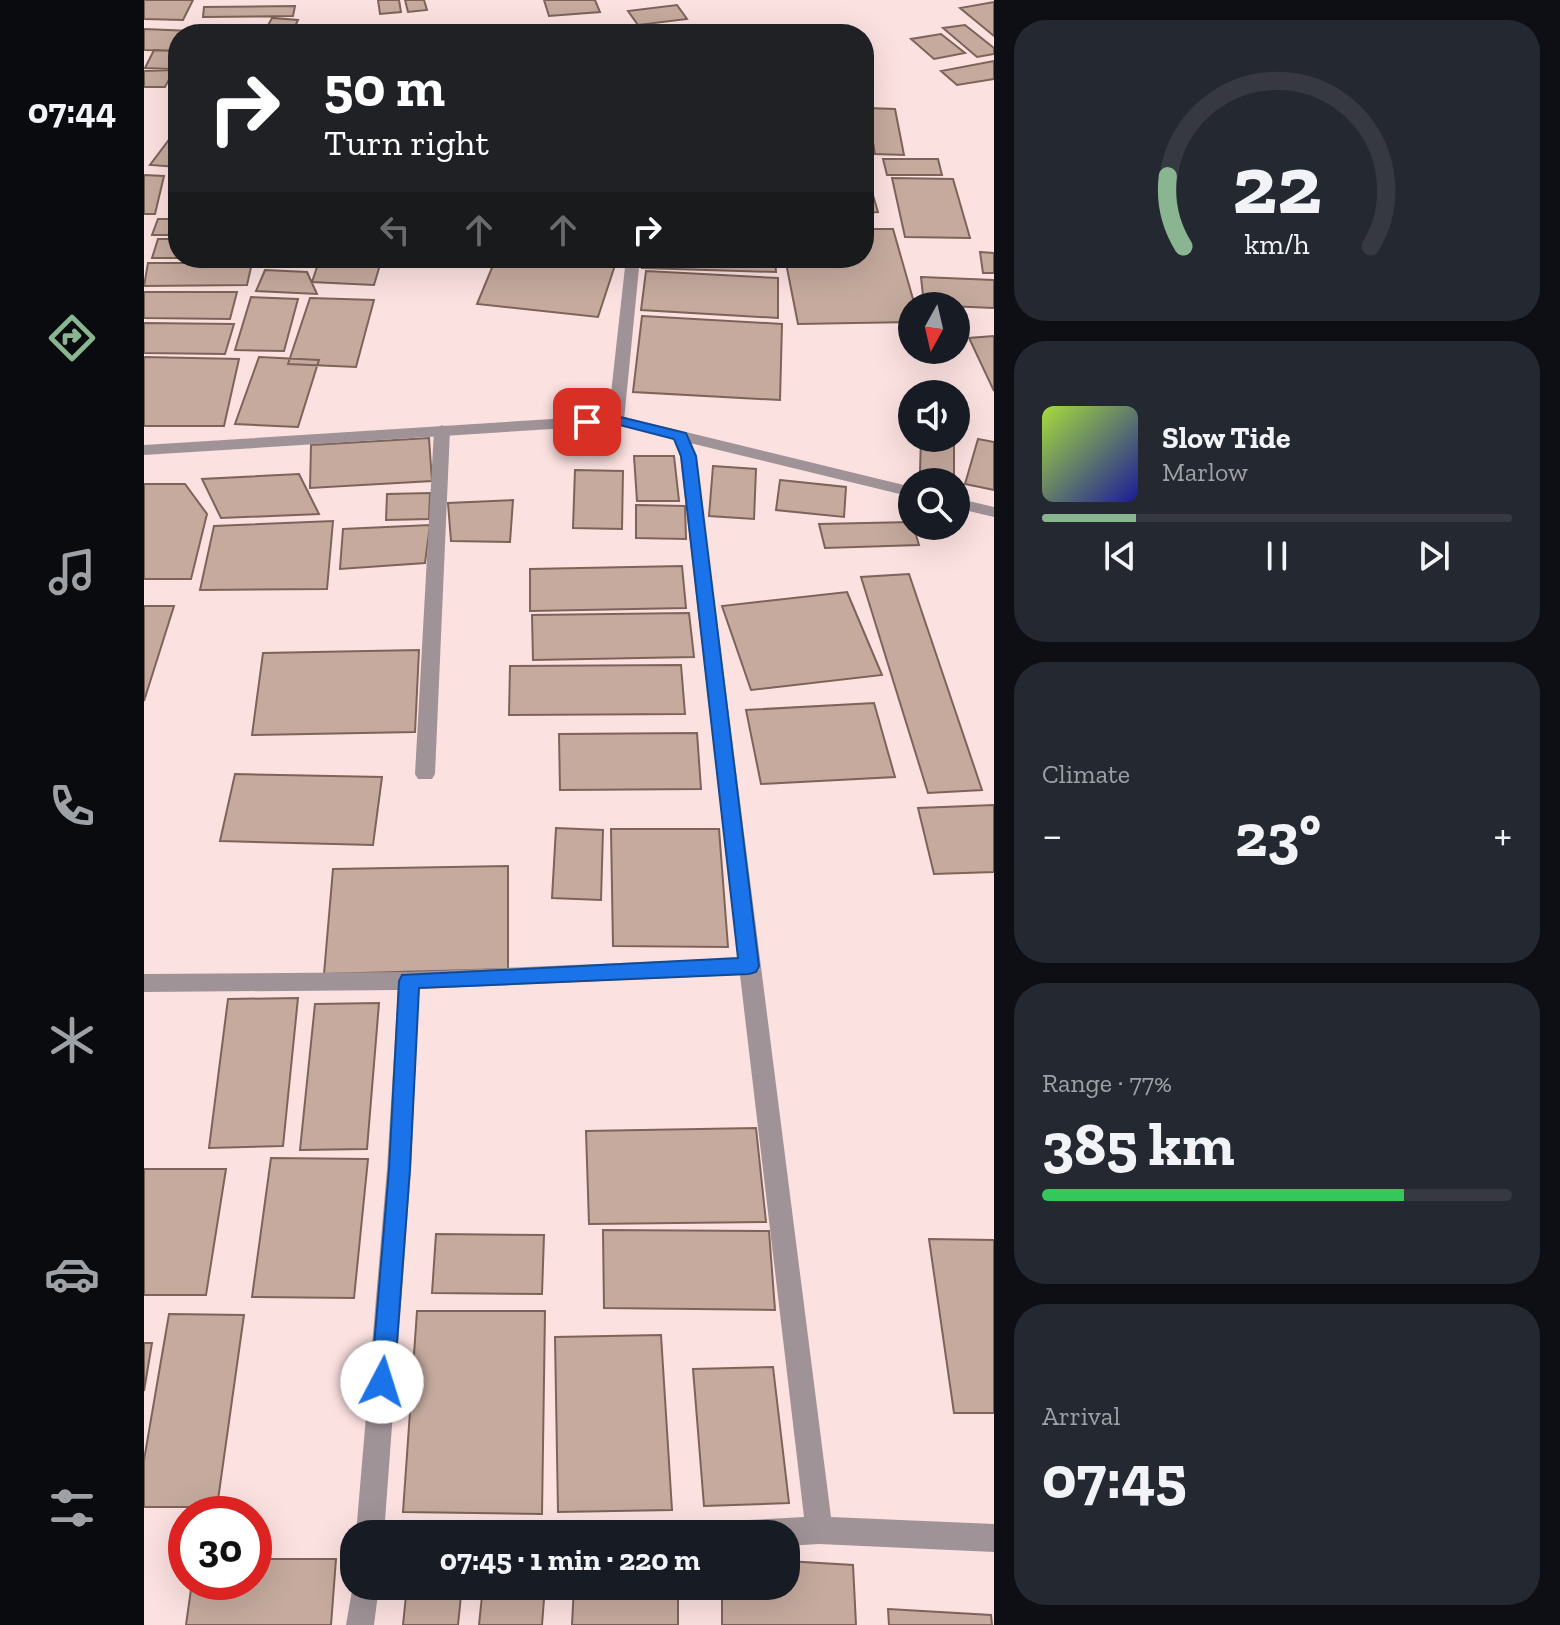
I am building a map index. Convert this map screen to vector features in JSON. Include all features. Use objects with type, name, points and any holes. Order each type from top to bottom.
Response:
[{"type":"street","points":[[616,420],[632,268]]},
{"type":"street","points":[[144,450],[616,420],[898,489]]},
{"type":"street","points":[[425,774],[442,430]]},
{"type":"street","points":[[681,436],[688,456],[819,1530]]},
{"type":"street","points":[[970,506],[994,512]]},
{"type":"street","points":[[144,983],[409,981],[749,966]]},
{"type":"street","points":[[371,1520],[399,1169],[409,981]]},
{"type":"street","points":[[800,1531],[994,1538]]},
{"type":"street","points":[[360,1625],[363,1600]]},
{"type":"building","points":[[144,0],[193,0],[183,20],[144,19]]},
{"type":"building","points":[[378,0],[399,0],[401,12],[380,14]]},
{"type":"building","points":[[405,0],[424,0],[427,10],[408,12]]},
{"type":"building","points":[[544,0],[595,0],[600,12],[549,16]]},
{"type":"building","points":[[994,2],[994,36],[960,8]]},
{"type":"building","points":[[677,5],[687,19],[637,24],[628,11]]},
{"type":"building","points":[[295,6],[293,16],[203,17],[204,7]]},
{"type":"building","points":[[272,18],[298,20],[296,24],[269,24]]},
{"type":"building","points":[[965,25],[994,48],[994,54],[977,57],[943,28]]},
{"type":"building","points":[[144,29],[168,30],[168,51],[144,50]]},
{"type":"building","points":[[941,34],[965,53],[934,59],[911,39]]},
{"type":"building","points":[[154,50],[168,51],[168,69],[145,68]]},
{"type":"building","points":[[994,61],[994,79],[957,85],[941,71]]},
{"type":"building","points":[[168,70],[165,87],[144,87],[144,71]]},
{"type":"building","points":[[874,108],[895,109],[904,155],[875,154]]},
{"type":"building","points":[[168,141],[168,166],[150,165]]},
{"type":"building","points":[[883,159],[938,159],[942,175],[887,175]]},
{"type":"building","points":[[144,175],[164,176],[155,214],[144,214]]},
{"type":"building","points":[[892,178],[953,179],[970,238],[905,237]]},
{"type":"building","points":[[158,219],[168,219],[168,235],[152,235]]},
{"type":"building","points":[[874,229],[893,229],[911,292],[898,292],[898,322],[798,324],[787,268],[874,268]]},
{"type":"building","points":[[158,239],[168,239],[168,258],[152,258]]},
{"type":"building","points":[[980,252],[994,253],[994,273],[983,273]]},
{"type":"building","points":[[148,263],[168,263],[168,268],[251,268],[247,285],[144,286]]},
{"type":"building","points":[[317,268],[379,268],[374,285],[312,282]]},
{"type":"building","points":[[492,268],[614,268],[598,317],[477,304]]},
{"type":"building","points":[[642,268],[776,268],[776,272]]},
{"type":"building","points":[[265,270],[307,272],[317,294],[256,291]]},
{"type":"building","points":[[646,271],[778,278],[778,318],[641,310]]},
{"type":"building","points":[[921,277],[994,280],[994,308],[970,307],[970,292],[923,292]]},
{"type":"building","points":[[144,292],[237,292],[230,319],[144,318]]},
{"type":"building","points":[[251,297],[298,299],[284,351],[235,350]]},
{"type":"building","points":[[310,298],[374,300],[356,367],[288,364]]},
{"type":"building","points":[[642,316],[782,324],[780,400],[633,392]]},
{"type":"building","points":[[144,323],[234,324],[225,354],[144,353]]},
{"type":"building","points":[[994,336],[994,391],[970,340]]},
{"type":"building","points":[[144,357],[239,359],[224,426],[144,426]]},
{"type":"building","points":[[259,357],[319,360],[298,427],[235,424]]},
{"type":"building","points":[[429,438],[432,481],[310,488],[311,445]]},
{"type":"building","points":[[978,439],[994,442],[994,490],[970,485],[970,468]]},
{"type":"building","points":[[921,452],[954,452],[954,468],[920,468]]},
{"type":"building","points":[[634,456],[674,456],[679,501],[637,501]]},
{"type":"building","points":[[713,466],[756,469],[754,519],[709,516]]},
{"type":"building","points":[[575,470],[623,471],[622,529],[573,528]]},
{"type":"building","points":[[299,474],[319,514],[221,518],[202,479]]},
{"type":"building","points":[[780,480],[846,487],[844,517],[776,510]]},
{"type":"building","points":[[144,484],[185,484],[207,514],[191,579],[144,579]]},
{"type":"building","points":[[430,493],[429,519],[386,520],[387,494]]},
{"type":"building","points":[[513,500],[510,542],[451,541],[448,503]]},
{"type":"building","points":[[636,505],[685,506],[686,539],[636,538]]},
{"type":"building","points":[[333,521],[327,589],[200,590],[214,526]]},
{"type":"building","points":[[898,522],[898,540],[917,540],[919,545],[825,548],[819,524]]},
{"type":"building","points":[[430,525],[425,563],[340,569],[343,529]]},
{"type":"building","points":[[682,566],[686,608],[530,611],[530,569]]},
{"type":"building","points":[[909,574],[982,790],[928,793],[861,577]]},
{"type":"building","points":[[847,592],[882,675],[751,690],[722,606]]},
{"type":"building","points":[[144,606],[174,606],[144,701]]},
{"type":"building","points":[[689,613],[694,657],[533,660],[532,615]]},
{"type":"building","points":[[419,650],[415,732],[252,735],[263,653]]},
{"type":"building","points":[[681,665],[685,714],[509,715],[510,666]]},
{"type":"building","points":[[874,703],[895,777],[761,784],[746,710]]},
{"type":"building","points":[[697,733],[701,789],[560,790],[559,734]]},
{"type":"building","points":[[235,774],[382,777],[373,845],[220,841]]},
{"type":"building","points":[[994,805],[994,872],[934,874],[918,808]]},
{"type":"building","points":[[556,828],[603,830],[601,900],[552,898]]},
{"type":"building","points":[[611,829],[719,829],[728,947],[613,946]]},
{"type":"building","points":[[508,866],[508,969],[324,974],[333,869]]},
{"type":"building","points":[[298,998],[283,1146],[209,1148],[228,999]]},
{"type":"building","points":[[379,1003],[367,1149],[300,1150],[315,1004]]},
{"type":"building","points":[[756,1128],[766,1222],[589,1224],[586,1131]]},
{"type":"building","points":[[271,1158],[368,1159],[354,1298],[252,1297]]},
{"type":"building","points":[[144,1169],[226,1169],[206,1295],[144,1295]]},
{"type":"building","points":[[603,1230],[769,1231],[775,1310],[604,1308]]},
{"type":"building","points":[[436,1234],[544,1235],[542,1294],[432,1293]]},
{"type":"building","points":[[929,1239],[994,1240],[994,1413],[954,1413]]},
{"type":"building","points":[[417,1311],[545,1311],[542,1514],[403,1512]]},
{"type":"building","points":[[169,1314],[244,1315],[219,1496],[168,1496],[168,1507],[144,1507],[144,1460]]},
{"type":"building","points":[[661,1335],[672,1510],[558,1512],[555,1337]]},
{"type":"building","points":[[144,1343],[152,1343],[144,1391]]},
{"type":"building","points":[[773,1367],[789,1503],[704,1506],[693,1369]]},
{"type":"building","points":[[272,1559],[336,1559],[331,1625],[186,1625],[189,1600],[272,1600]]},
{"type":"building","points":[[800,1562],[853,1565],[856,1625],[722,1625],[722,1600],[800,1600]]},
{"type":"building","points":[[406,1600],[461,1600],[458,1625],[403,1625]]},
{"type":"building","points":[[482,1600],[544,1600],[542,1625],[479,1625]]},
{"type":"building","points":[[573,1600],[678,1600],[678,1625],[572,1625]]},
{"type":"building","points":[[888,1609],[991,1615],[992,1625],[889,1625]]},
{"type":"route","points":[[382,1382],[399,1169],[409,981],[749,966],[688,456],[681,436],[616,420],[587,422]]}]
